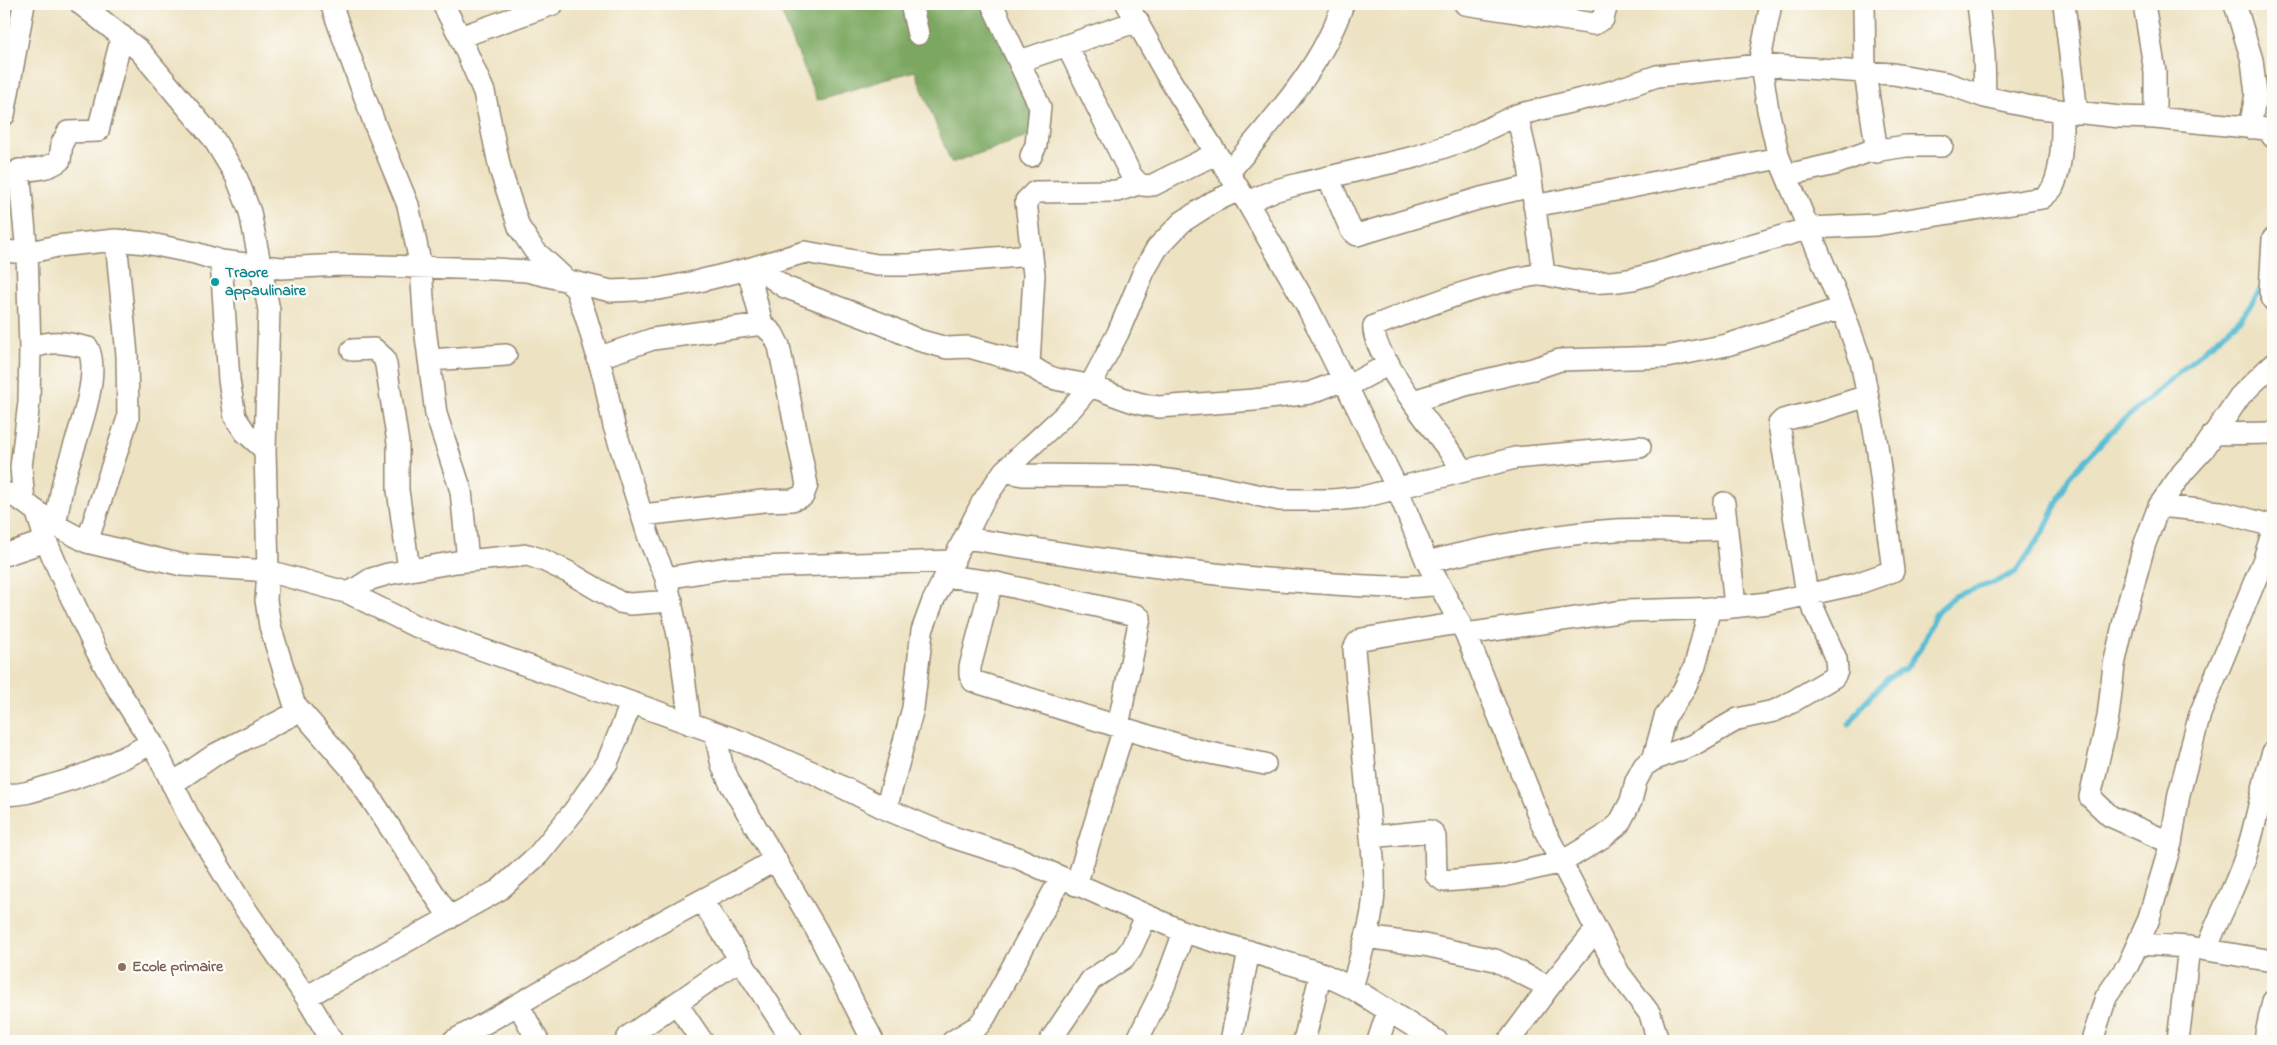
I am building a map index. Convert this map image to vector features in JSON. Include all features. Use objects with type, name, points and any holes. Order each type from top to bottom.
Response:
[{"type":"street","points":[[4,115],[24,4]]},
{"type":"street","points":[[81,4],[140,51],[159,72],[213,138],[236,176],[250,212],[269,310],[265,450],[268,571],[266,600],[270,626],[294,703],[352,770],[450,918]]},
{"type":"street","points":[[331,4],[375,125],[408,205],[421,267],[436,414],[461,491],[468,562]]},
{"type":"street","points":[[443,4],[484,92],[500,169],[519,227],[534,250],[576,289],[597,358],[614,426],[650,542],[666,578],[672,601],[690,724]]},
{"type":"street","points":[[460,37],[553,4]]},
{"type":"street","points":[[911,4],[918,34]]},
{"type":"street","points":[[992,4],[1040,107],[1036,145],[1031,156]]},
{"type":"street","points":[[886,809],[913,708],[922,631],[933,601],[982,503],[1004,471],[1067,414],[1090,386],[1118,333],[1144,271],[1156,248],[1182,222],[1238,188],[1282,108],[1304,78],[1335,27],[1343,4]]},
{"type":"street","points":[[1464,4],[1594,24],[1603,19],[1607,4]]},
{"type":"street","points":[[1352,988],[1371,919],[1376,889],[1354,649],[1362,639],[1625,611],[1710,608],[1768,603],[1856,584],[1893,571],[1877,445],[1860,361],[1842,308],[1783,167],[1760,59],[1771,4]]},
{"type":"street","points":[[1864,4],[1865,73],[1878,152]]},
{"type":"street","points":[[1978,4],[1984,53],[1985,96]]},
{"type":"street","points":[[1464,470],[1413,401],[1380,350],[1374,335],[1374,326],[1502,282],[1544,274],[1590,283],[1633,279],[1810,228],[1876,225],[2042,198],[2053,188],[2069,112],[2064,4]]},
{"type":"street","points":[[2144,4],[2155,72],[2155,118]]},
{"type":"street","points":[[2235,4],[2252,60],[2256,94],[2250,128]]},
{"type":"street","points":[[1020,61],[1067,46],[1134,9],[1165,72],[1238,188],[1306,304],[1397,488],[1427,562],[1463,628],[1544,830],[1619,973],[1650,1014],[1658,1041]]},
{"type":"street","points":[[122,36],[98,131],[68,132],[62,143],[60,160],[49,167],[11,166],[27,253],[30,348],[28,402],[22,467],[16,497],[51,533],[96,650],[152,742],[188,815],[242,904],[306,997],[325,1039]]},
{"type":"street","points":[[1067,46],[1131,175],[1138,184]]},
{"type":"street","points":[[1238,188],[1273,191],[1328,177],[1359,172],[1439,150],[1517,115],[1610,92],[1657,76],[1682,72],[1779,65],[1893,74],[1946,83],[1985,96],[2031,107],[2120,117],[2155,118],[2267,129],[2273,137]]},
{"type":"street","points":[[1517,115],[1529,166],[1544,274]]},
{"type":"street","points":[[1328,177],[1351,230],[1357,235],[1482,198],[1533,196],[1783,167],[1835,164],[1867,152],[1878,152],[1906,146],[1942,146]]},
{"type":"street","points":[[1029,364],[1034,275],[1026,201],[1035,192],[1117,191],[1138,184],[1145,186],[1153,184],[1215,154]]},
{"type":"street","points":[[2273,239],[2270,291],[2273,300]]},
{"type":"street","points":[[4,251],[27,253],[57,246],[116,240],[146,243],[195,253],[221,261],[262,267],[341,265],[519,271],[565,279],[611,291],[668,287],[752,268],[805,252],[877,265],[908,265],[1032,255]]},
{"type":"street","points":[[87,542],[128,418],[126,336],[116,240]]},
{"type":"street","points":[[221,261],[230,380],[235,417],[245,432],[265,450]]},
{"type":"street","points":[[643,515],[763,501],[792,500],[803,496],[807,485],[779,346],[774,334],[762,324],[752,268]]},
{"type":"street","points":[[752,268],[785,288],[884,325],[918,340],[947,348],[969,347],[1029,364],[1047,378],[1090,386],[1144,406],[1170,408],[1310,393],[1344,384],[1389,364]]},
{"type":"street","points":[[1413,401],[1560,360],[1666,357],[1727,345],[1842,308]]},
{"type":"street","points":[[597,358],[653,339],[762,324]]},
{"type":"street","points":[[30,348],[51,342],[62,342],[88,348],[92,356],[86,409],[51,533]]},
{"type":"street","points":[[352,350],[374,349],[384,358],[386,365],[398,443],[398,490],[409,570]]},
{"type":"street","points":[[429,360],[506,355]]},
{"type":"street","points":[[2170,843],[2110,816],[2090,797],[2108,717],[2114,664],[2144,546],[2159,506],[2183,472],[2203,450],[2240,396],[2273,364]]},
{"type":"street","points":[[1371,837],[1433,833],[1435,836],[1436,875],[1444,881],[1503,876],[1562,862],[1603,837],[1619,824],[1631,802],[1640,771],[1653,760],[1693,746],[1738,718],[1764,713],[1784,706],[1834,677],[1837,671],[1836,659],[1807,594],[1779,424],[1783,420],[1867,396]]},
{"type":"street","points":[[2213,434],[2273,433]]},
{"type":"street","points":[[1004,471],[1023,475],[1136,476],[1214,486],[1280,500],[1340,500],[1363,497],[1515,458],[1640,447]]},
{"type":"street","points":[[1724,503],[1736,606]]},
{"type":"street","points":[[2159,506],[2221,512],[2273,526]]},
{"type":"street","points":[[1427,562],[1463,553],[1576,533],[1639,529],[1691,532],[1726,529]]},
{"type":"street","points":[[2092,1041],[2106,997],[2128,965],[2151,912],[2170,843],[2179,794],[2200,714],[2264,559],[2273,531]]},
{"type":"street","points":[[4,555],[51,533],[182,565],[268,571],[349,593],[413,625],[715,733],[814,773],[886,809],[952,837],[1018,858],[1146,917],[1184,932],[1321,973],[1352,988],[1438,1041]]},
{"type":"street","points":[[965,538],[1052,552],[1247,578],[1375,588],[1416,587],[1440,584]]},
{"type":"street","points":[[349,593],[371,578],[409,570],[528,555],[560,568],[619,602],[630,604],[672,601]]},
{"type":"street","points":[[666,578],[727,568],[950,568],[992,582],[1136,615],[1140,618],[1121,727],[1068,881],[985,1017],[978,1026],[953,1041]]},
{"type":"street","points":[[992,582],[970,667],[970,675],[973,681],[1205,752],[1265,764]]},
{"type":"street","points":[[1653,760],[1665,717],[1683,692],[1695,666],[1710,608]]},
{"type":"street","points":[[306,997],[499,890],[538,855],[574,811],[607,762],[631,704]]},
{"type":"street","points":[[172,784],[216,754],[300,711]]},
{"type":"street","points":[[715,733],[722,765],[730,783],[817,931],[874,1041]]},
{"type":"street","points":[[4,794],[17,795],[81,777],[114,764],[152,742]]},
{"type":"street","points":[[2178,1041],[2198,949],[2246,857],[2256,822],[2263,784],[2273,752]]},
{"type":"street","points":[[453,1041],[519,1006],[660,923],[776,859]]},
{"type":"street","points":[[702,900],[793,1041]]},
{"type":"street","points":[[1050,1041],[1091,980],[1124,958],[1131,949],[1146,917]]},
{"type":"street","points":[[1509,1041],[1549,986],[1596,930]]},
{"type":"street","points":[[1137,1041],[1165,984],[1184,932]]},
{"type":"street","points":[[1366,937],[1424,945],[1495,960],[1549,986]]},
{"type":"street","points":[[2138,944],[2198,949],[2273,961]]},
{"type":"street","points":[[1232,1041],[1249,951]]},
{"type":"street","points":[[626,1041],[629,1036],[740,959]]},
{"type":"street","points":[[1304,1041],[1321,973]]},
{"type":"street","points":[[2266,1034],[2273,1001]]},
{"type":"street","points":[[677,1004],[702,1041]]},
{"type":"street","points":[[519,1006],[538,1041]]},
{"type":"street","points":[[1378,1041],[1388,1011]]},
{"type":"green space","points":[[778,4],[989,4],[1048,130],[951,163],[915,71],[817,100]]},
{"type":"waterway","points":[[1849,725],[1864,703],[1888,678],[1906,668],[1920,649],[1936,613],[1955,596],[2000,580],[2016,572],[2045,529],[2069,477],[2114,429],[2241,318],[2264,285]]},
{"type":"place","name":"Traore appaulinaire","points":[[215,282]]},
{"type":"place","name":"Ecole primaire","points":[[122,967]]}]
